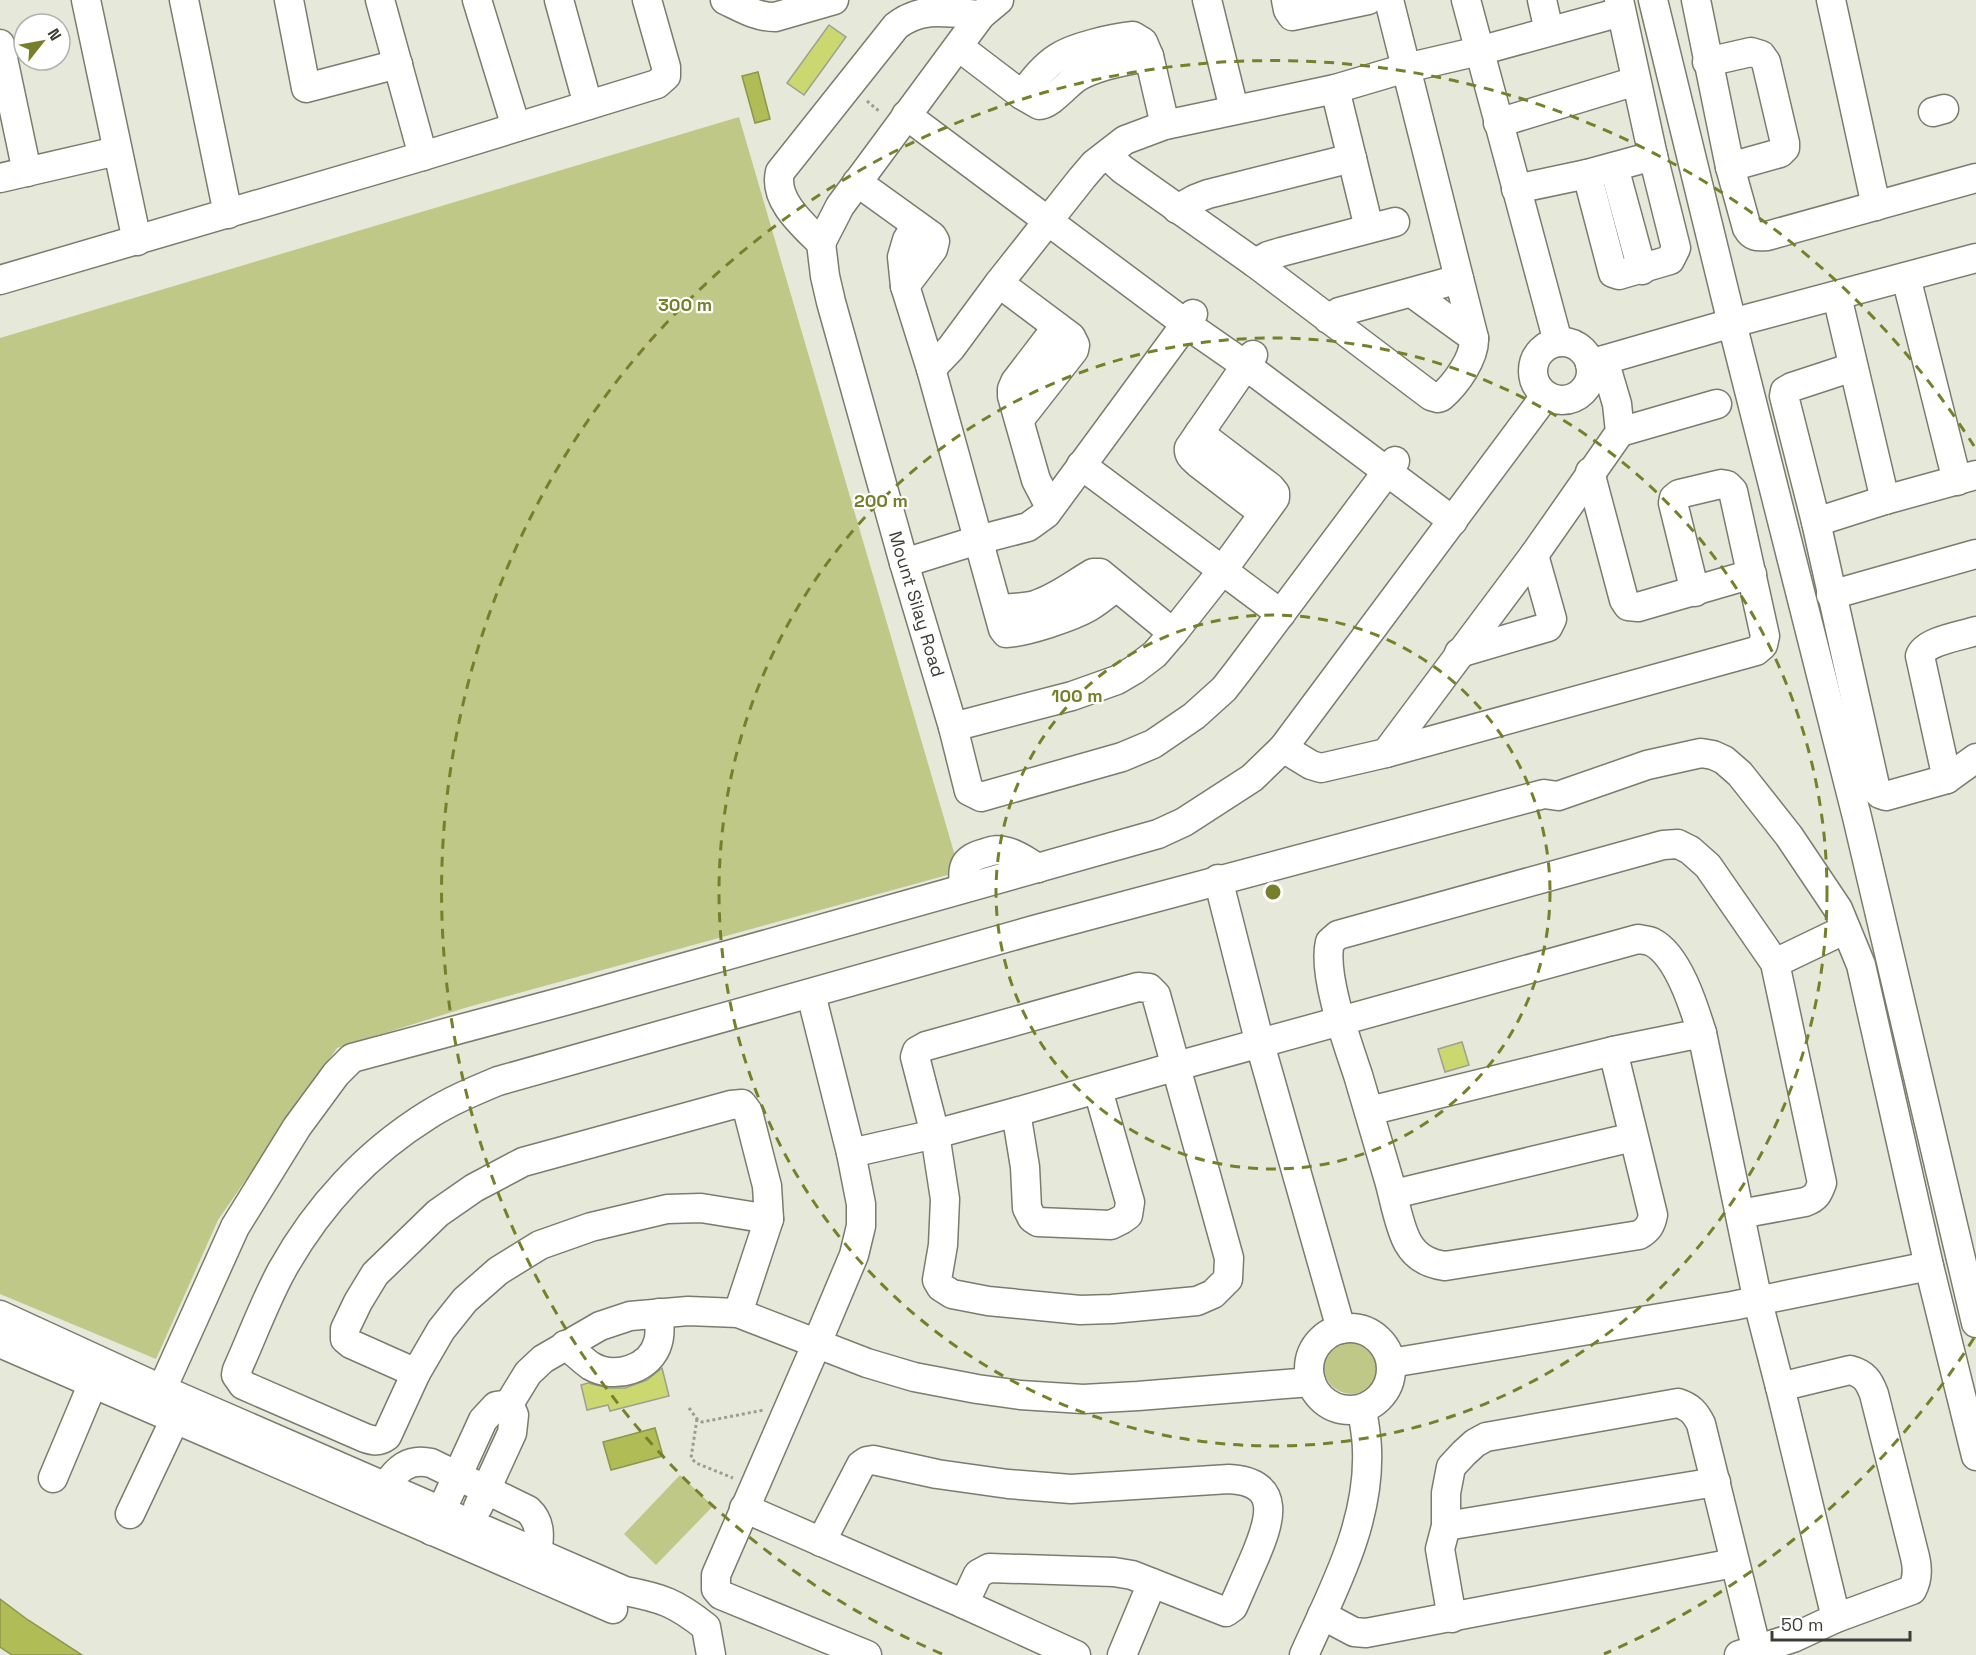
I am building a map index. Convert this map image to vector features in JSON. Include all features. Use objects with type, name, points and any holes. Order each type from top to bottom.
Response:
[{"type":"street","points":[[86,0],[137,241]]},
{"type":"street","points":[[184,0],[228,214]]},
{"type":"street","points":[[289,0],[306,88],[398,64]]},
{"type":"street","points":[[380,0],[423,156]]},
{"type":"street","points":[[477,0],[516,127]]},
{"type":"street","points":[[559,0],[588,105]]},
{"type":"street","points":[[0,280],[423,156],[657,84],[666,76],[666,66],[647,0]]},
{"type":"street","points":[[725,0],[753,14],[765,17],[775,17],[834,0]]},
{"type":"street","points":[[1207,0],[1234,109]]},
{"type":"street","points":[[1286,0],[1292,16],[1368,0]]},
{"type":"street","points":[[1107,154],[1122,169],[1255,263],[1431,396],[1438,398],[1446,393],[1467,364],[1475,348],[1474,338],[1389,0]]},
{"type":"street","points":[[1466,0],[1558,342]]},
{"type":"street","points":[[1542,0],[1549,31]]},
{"type":"street","points":[[1653,0],[1857,817],[1976,1323]]},
{"type":"street","points":[[1696,0],[1730,167],[1751,235],[1767,236],[1976,178]]},
{"type":"street","points":[[1831,0],[1876,206]]},
{"type":"street","points":[[932,369],[951,348],[999,283],[1094,164],[1125,140],[1165,125],[1335,89],[1406,68],[1479,51],[1549,31],[1576,12],[1620,6],[1676,248],[1670,261],[1619,275],[1613,273],[1587,174]]},
{"type":"street","points":[[990,7],[857,182],[830,222],[820,243],[801,223],[783,197],[778,186],[780,172],[896,26],[906,18],[924,12],[990,7]]},
{"type":"street","points":[[959,47],[1022,95],[1056,58],[1071,50],[1133,36],[1143,42],[1149,56],[1165,125]]},
{"type":"street","points":[[0,44],[14,175],[117,151]]},
{"type":"street","points":[[1707,62],[1751,52],[1761,55],[1766,62],[1785,143],[1785,148],[1780,153],[1730,167]]},
{"type":"street","points":[[1498,123],[1636,81]]},
{"type":"street","points":[[1255,263],[1274,254],[1382,225],[1352,158],[1335,89]]},
{"type":"street","points":[[905,116],[1051,217],[1249,360],[1457,515]]},
{"type":"street","points":[[1516,189],[1587,174],[1653,156]]},
{"type":"street","points":[[1177,209],[1208,194],[1352,158]]},
{"type":"street","points":[[1614,167],[1642,270]]},
{"type":"street","points":[[857,182],[932,236],[934,245],[904,286],[932,369],[998,609],[1035,605],[1055,597],[1093,573],[1100,573],[1173,633]]},
{"type":"street","name":"Mount Silay Road","points":[[820,243],[831,302],[969,790],[981,797],[990,795],[1122,757],[1153,744],[1194,717],[1224,689],[1281,614]]},
{"type":"street","points":[[1597,362],[1732,323],[1976,258]]},
{"type":"street","points":[[1816,522],[1966,478],[1906,277]]},
{"type":"street","points":[[1328,319],[1340,312],[1460,279]]},
{"type":"street","points":[[999,283],[1071,337],[1076,345],[1020,419],[1036,480],[1050,507]]},
{"type":"street","points":[[1412,293],[1474,338]]},
{"type":"street","points":[[1837,296],[1885,500]]},
{"type":"street","points":[[904,563],[1028,527],[1046,514],[1190,319]]},
{"type":"street","points":[[1597,362],[1590,381],[1579,395],[1562,400],[1546,395],[1534,379],[1533,369],[1536,360],[1548,345],[1566,342],[1581,349],[1597,362],[1617,404],[1620,432]]},
{"type":"street","points":[[953,727],[1072,696],[1117,680],[1155,654],[1173,633],[1222,571],[1263,513],[1191,456],[1189,448],[1249,360]]},
{"type":"street","points":[[1853,367],[1791,387],[1785,391],[1784,396],[1816,522],[1876,790],[1886,796],[1947,779],[1976,758]]},
{"type":"street","points":[[130,1514],[163,1406],[235,1227],[297,1127],[336,1074],[352,1058],[572,999],[964,888],[962,872],[967,861],[976,855],[998,849],[1011,852],[1038,868],[1158,834],[1184,822],[1252,778],[1283,748],[1546,395]]},
{"type":"street","points":[[1386,753],[1534,555],[1620,432],[1717,404]]},
{"type":"street","points":[[1081,465],[1281,614],[1391,466]]},
{"type":"street","points":[[1590,472],[1624,600],[1628,606],[1638,607],[1752,574]]},
{"type":"street","points":[[1283,748],[1305,762],[1321,768],[1386,753],[1756,651],[1763,645],[1765,636],[1733,491],[1727,484],[1679,494],[1674,498],[1673,503],[1695,592]]},
{"type":"street","points":[[1831,595],[1976,554]]},
{"type":"street","points":[[1459,653],[1548,627],[1552,619],[1534,555]]},
{"type":"street","points":[[1947,779],[1920,656],[1921,651],[1928,646],[1976,631]]},
{"type":"street","points":[[769,1219],[701,1208],[667,1209],[591,1227],[540,1245],[498,1271],[465,1300],[441,1330],[416,1373],[387,1436],[374,1441],[243,1385],[236,1375],[282,1270],[313,1222],[350,1176],[390,1141],[428,1114],[498,1081],[1218,879],[1544,794],[1558,796],[1647,765],[1701,753],[1713,755],[1724,760],[1740,774],[1789,836],[1838,909],[1861,965],[1929,1266],[1976,1456]]},
{"type":"street","points":[[1613,1051],[1653,1215],[1651,1224],[1646,1230],[1639,1234],[1445,1266],[1433,1264],[1419,1256],[1409,1245],[1405,1236],[1341,1021],[1327,962],[1330,942],[1338,935],[1663,845],[1678,844],[1690,850],[1708,866],[1775,963],[1822,1183],[1814,1199],[1740,1214]]},
{"type":"street","points":[[1218,879],[1260,1044],[1341,1329]]},
{"type":"street","points":[[1775,963],[1846,929]]},
{"type":"street","points":[[851,1153],[935,1134],[1098,1090],[1177,1066],[1638,939],[1651,941],[1661,949],[1676,969],[1692,1000],[1702,1033],[1758,1302],[1836,1618]]},
{"type":"street","points":[[1138,987],[1149,988],[1156,995],[1177,1066],[1230,1258],[1228,1279],[1213,1294],[1197,1301],[1080,1310],[1010,1304],[952,1294],[941,1287],[937,1280],[943,1245],[945,1199],[935,1134],[915,1057],[917,1052],[926,1046],[1138,987]]},
{"type":"street","points":[[811,994],[851,1153],[861,1204],[861,1226],[854,1255],[716,1575],[716,1588],[722,1595],[867,1655]]},
{"type":"street","points":[[1369,1111],[1613,1051],[1702,1033]]},
{"type":"street","points":[[1016,1112],[1025,1167],[1028,1208],[1032,1218],[1038,1222],[1111,1225],[1128,1215],[1130,1202],[1098,1090]]},
{"type":"street","points":[[416,1373],[351,1344],[345,1339],[345,1329],[357,1302],[375,1274],[438,1213],[474,1188],[522,1162],[731,1105],[742,1104],[748,1112],[767,1186],[769,1219],[738,1313]]},
{"type":"street","points":[[1394,1194],[1633,1137]]},
{"type":"street","points":[[1391,1363],[1758,1302],[1929,1266]]},
{"type":"street","points":[[437,1521],[483,1420],[496,1406],[509,1404],[528,1373],[543,1359],[600,1326],[630,1316],[688,1311],[738,1313],[867,1363],[914,1377],[1020,1395],[1094,1399],[1311,1382]]},
{"type":"street","points":[[565,1345],[591,1366],[604,1371],[623,1371],[638,1367],[650,1357],[658,1341],[659,1313]]},
{"type":"street","points":[[0,1315],[163,1406],[466,1534],[613,1609]]},
{"type":"street","points":[[1341,1329],[1360,1329],[1377,1338],[1384,1345],[1391,1363],[1390,1383],[1385,1392],[1371,1406],[1353,1411],[1335,1408],[1320,1397],[1311,1382],[1309,1371],[1314,1348],[1321,1339],[1341,1329]]},
{"type":"street","points":[[0,1343],[93,1383],[385,1486],[437,1521]]},
{"type":"street","points":[[1452,1618],[1440,1549],[1446,1526],[1446,1493],[1451,1467],[1464,1453],[1486,1437],[1678,1403],[1688,1406],[1696,1414],[1701,1424],[1734,1563],[1751,1653],[1912,1590],[1918,1569],[1874,1394],[1868,1379],[1850,1370],[1780,1387]]},
{"type":"street","points":[[53,1478],[93,1383]]},
{"type":"street","points":[[466,1534],[512,1433],[514,1414],[509,1404]]},
{"type":"street","points":[[1305,1655],[1351,1545],[1360,1517],[1365,1491],[1367,1450],[1362,1409]]},
{"type":"street","points":[[385,1486],[401,1467],[419,1460],[431,1463],[528,1510],[539,1526],[537,1553]]},
{"type":"street","points":[[821,1542],[861,1465],[873,1460],[937,1474],[1008,1484],[1071,1489],[1243,1480],[1257,1485],[1269,1503],[1266,1532],[1230,1611],[1217,1609],[1132,1575],[1114,1572],[989,1568],[978,1574],[964,1604]]},
{"type":"street","points":[[1446,1526],[1716,1482]]},
{"type":"street","points":[[749,1497],[821,1542],[1076,1655]]},
{"type":"street","points":[[466,1534],[537,1553],[625,1591],[668,1601],[706,1627],[711,1655]]},
{"type":"street","points":[[1322,1615],[1354,1632],[1366,1633],[1734,1563]]},
{"type":"street","points":[[1122,1655],[1152,1583]]},
{"type":"path","points":[[849,86],[905,116]]},
{"type":"path","points":[[689,1408],[702,1422],[753,1411],[790,1407]]},
{"type":"path","points":[[697,1419],[691,1458],[749,1497]]},
{"type":"shaded area","points":[[758,72],[770,119],[755,123],[742,76]]},
{"type":"shaded area","points":[[739,117],[958,866],[951,874],[468,1007],[337,1048],[218,1220],[156,1359],[0,1294],[0,338]]},
{"type":"shaded area","points":[[1346,1336],[1358,1336],[1373,1344],[1381,1359],[1381,1371],[1373,1386],[1358,1394],[1346,1394],[1331,1386],[1323,1371],[1323,1359],[1331,1344]]},
{"type":"shaded area","points":[[655,1428],[663,1456],[611,1470],[603,1442]]},
{"type":"shaded area","points":[[680,1475],[713,1506],[656,1565],[624,1534]]},
{"type":"shaded area","points":[[0,1599],[82,1655],[12,1655],[0,1647]]},
{"type":"building","points":[[829,25],[846,37],[804,95],[787,83]]},
{"type":"building","points":[[1462,1042],[1469,1065],[1445,1072],[1438,1049]]},
{"type":"building","points":[[662,1368],[669,1396],[610,1411],[608,1405],[587,1410],[581,1385],[588,1383],[608,1388],[625,1388],[647,1380]]}]
